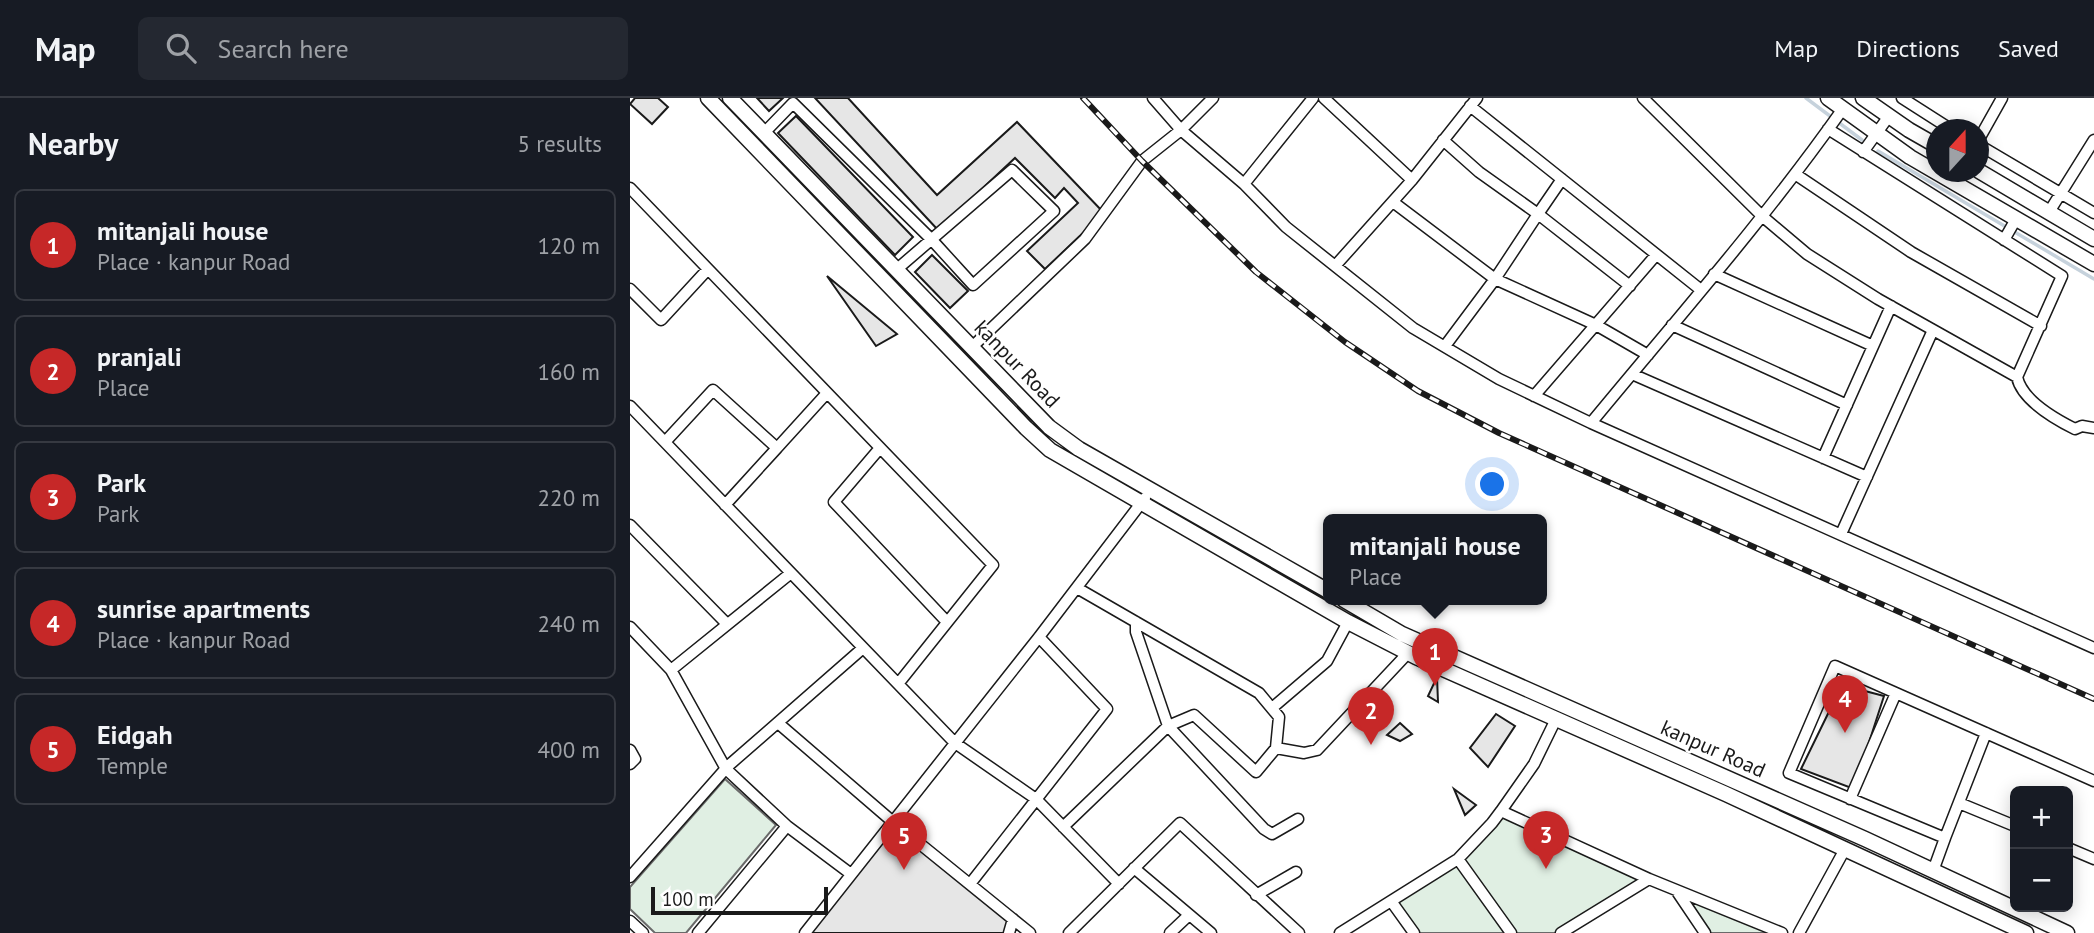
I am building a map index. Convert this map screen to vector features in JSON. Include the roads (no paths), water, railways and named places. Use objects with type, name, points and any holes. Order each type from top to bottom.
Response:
[{"type":"street","points":[[708,98],[1050,450],[1348,622],[1408,653],[2026,933]]},
{"type":"street","name":"kanpur Road","points":[[730,98],[1049,427],[1079,449],[1323,589]]},
{"type":"street","points":[[1153,98],[1181,130],[1244,184],[1286,227],[1413,328],[1499,379],[1591,424],[2094,649]]},
{"type":"street","points":[[972,347],[1085,239],[1142,161],[1181,130],[1213,98]]},
{"type":"street","points":[[1244,184],[1313,98]]},
{"type":"street","points":[[1324,98],[1412,180]]},
{"type":"street","points":[[1643,98],[1762,216],[1808,254],[1891,306],[2017,377]]},
{"type":"street","points":[[1828,98],[1910,158],[2094,264]]},
{"type":"street","points":[[1863,98],[1926,139]]},
{"type":"street","points":[[1902,98],[1935,119]]},
{"type":"street","points":[[1989,121],[2002,98]]},
{"type":"street","points":[[1335,266],[1412,180],[1474,102],[1562,180],[1701,290]]},
{"type":"street","points":[[764,132],[793,103],[932,240],[973,285],[1054,211],[1012,170],[932,240],[896,270]]},
{"type":"street","points":[[1591,424],[1762,216],[1842,110]]},
{"type":"street","points":[[1863,152],[1888,116]]},
{"type":"street","points":[[1828,129],[2062,276],[2017,377],[2019,387],[2055,419],[2075,429],[2082,426],[2094,428]]},
{"type":"street","points":[[1443,140],[1479,172],[1630,286]]},
{"type":"street","points":[[2049,212],[2094,140]]},
{"type":"street","points":[[1989,151],[2094,213]]},
{"type":"street","points":[[1795,174],[1911,252],[2041,326]]},
{"type":"street","points":[[1989,177],[2094,239]]},
{"type":"street","points":[[1445,346],[1496,279],[1562,180]]},
{"type":"street","points":[[630,188],[993,565],[898,684]]},
{"type":"street","points":[[1393,202],[1496,279],[1596,325],[1648,355]]},
{"type":"street","points":[[2004,240],[2015,219]]},
{"type":"street","points":[[865,261],[880,251]]},
{"type":"street","points":[[1534,396],[1656,255]]},
{"type":"street","points":[[630,289],[661,320],[708,269]]},
{"type":"street","points":[[1714,274],[1873,346]]},
{"type":"street","points":[[1824,458],[1891,306]]},
{"type":"street","points":[[1672,325],[1847,405]]},
{"type":"street","points":[[1841,534],[1933,330]]},
{"type":"street","points":[[1632,374],[1867,477]]},
{"type":"street","points":[[665,442],[713,390],[777,448]]},
{"type":"street","points":[[725,505],[827,393]]},
{"type":"street","points":[[630,406],[956,743],[1037,799],[1119,884]]},
{"type":"street","points":[[880,448],[834,502],[947,622]]},
{"type":"street","points":[[805,933],[1039,637],[1151,490]]},
{"type":"street","points":[[630,525],[727,624]]},
{"type":"street","points":[[671,670],[791,573]]},
{"type":"street","points":[[1063,827],[1168,726],[1194,715],[1256,772],[1276,748],[1279,717],[1259,693],[1077,588]]},
{"type":"street","name":"kanpur Road","points":[[1352,605],[1402,634],[1933,870],[2067,933]]},
{"type":"street","points":[[1136,622],[1136,632],[1168,726],[1264,829],[1272,834],[1298,819]]},
{"type":"street","points":[[1272,708],[1327,661],[1348,622]]},
{"type":"street","points":[[630,627],[671,670],[726,769],[788,827],[851,874]]},
{"type":"street","points":[[970,884],[1107,709],[1039,637]]},
{"type":"street","points":[[630,877],[726,769],[863,648]]},
{"type":"street","points":[[1276,748],[1304,753],[1317,750],[1408,653]]},
{"type":"street","points":[[1945,838],[1789,773],[1835,666],[2094,781]]},
{"type":"street","points":[[1502,695],[1509,681]]},
{"type":"street","points":[[1850,799],[1896,693]]},
{"type":"street","points":[[1340,933],[1458,859],[1492,823],[1562,722],[1574,710]]},
{"type":"street","points":[[778,723],[893,822],[1030,933]]},
{"type":"street","points":[[1933,870],[1986,733]]},
{"type":"street","points":[[630,750],[635,759],[630,764]]},
{"type":"street","points":[[1959,803],[2010,824]]},
{"type":"street","points":[[1501,811],[1649,879],[1782,933]]},
{"type":"street","points":[[1069,933],[1180,823],[1299,933]]},
{"type":"street","points":[[698,933],[788,827]]},
{"type":"street","points":[[1799,933],[1845,849]]},
{"type":"street","points":[[2070,849],[2094,859]]},
{"type":"street","points":[[1458,859],[1511,933]]},
{"type":"street","points":[[1134,868],[1211,933]]},
{"type":"street","points":[[1256,895],[1296,872]]},
{"type":"street","points":[[1561,933],[1649,879]]},
{"type":"street","points":[[1676,890],[1705,933]]},
{"type":"street","points":[[1391,901],[1414,933]]},
{"type":"street","points":[[1170,933],[1189,915]]},
{"type":"street","points":[[1009,933],[1013,919]]},
{"type":"street","points":[[630,921],[643,933]]},
{"type":"waterway","points":[[1806,98],[1862,140]]},
{"type":"waterway","points":[[1878,151],[2094,279]]},
{"type":"railway","points":[[1083,98],[1142,161],[1256,272],[1345,342],[1418,391],[1499,433],[2094,699]]},
{"type":"place","name":"mitanjali house","points":[[1435,686]]},
{"type":"place","name":"sunrise apartments","points":[[1845,733]]},
{"type":"place","name":"pranjali","points":[[1371,745]]},
{"type":"place","name":"Park","points":[[1546,869]]},
{"type":"place","name":"Eidgah","points":[[904,870]]}]
